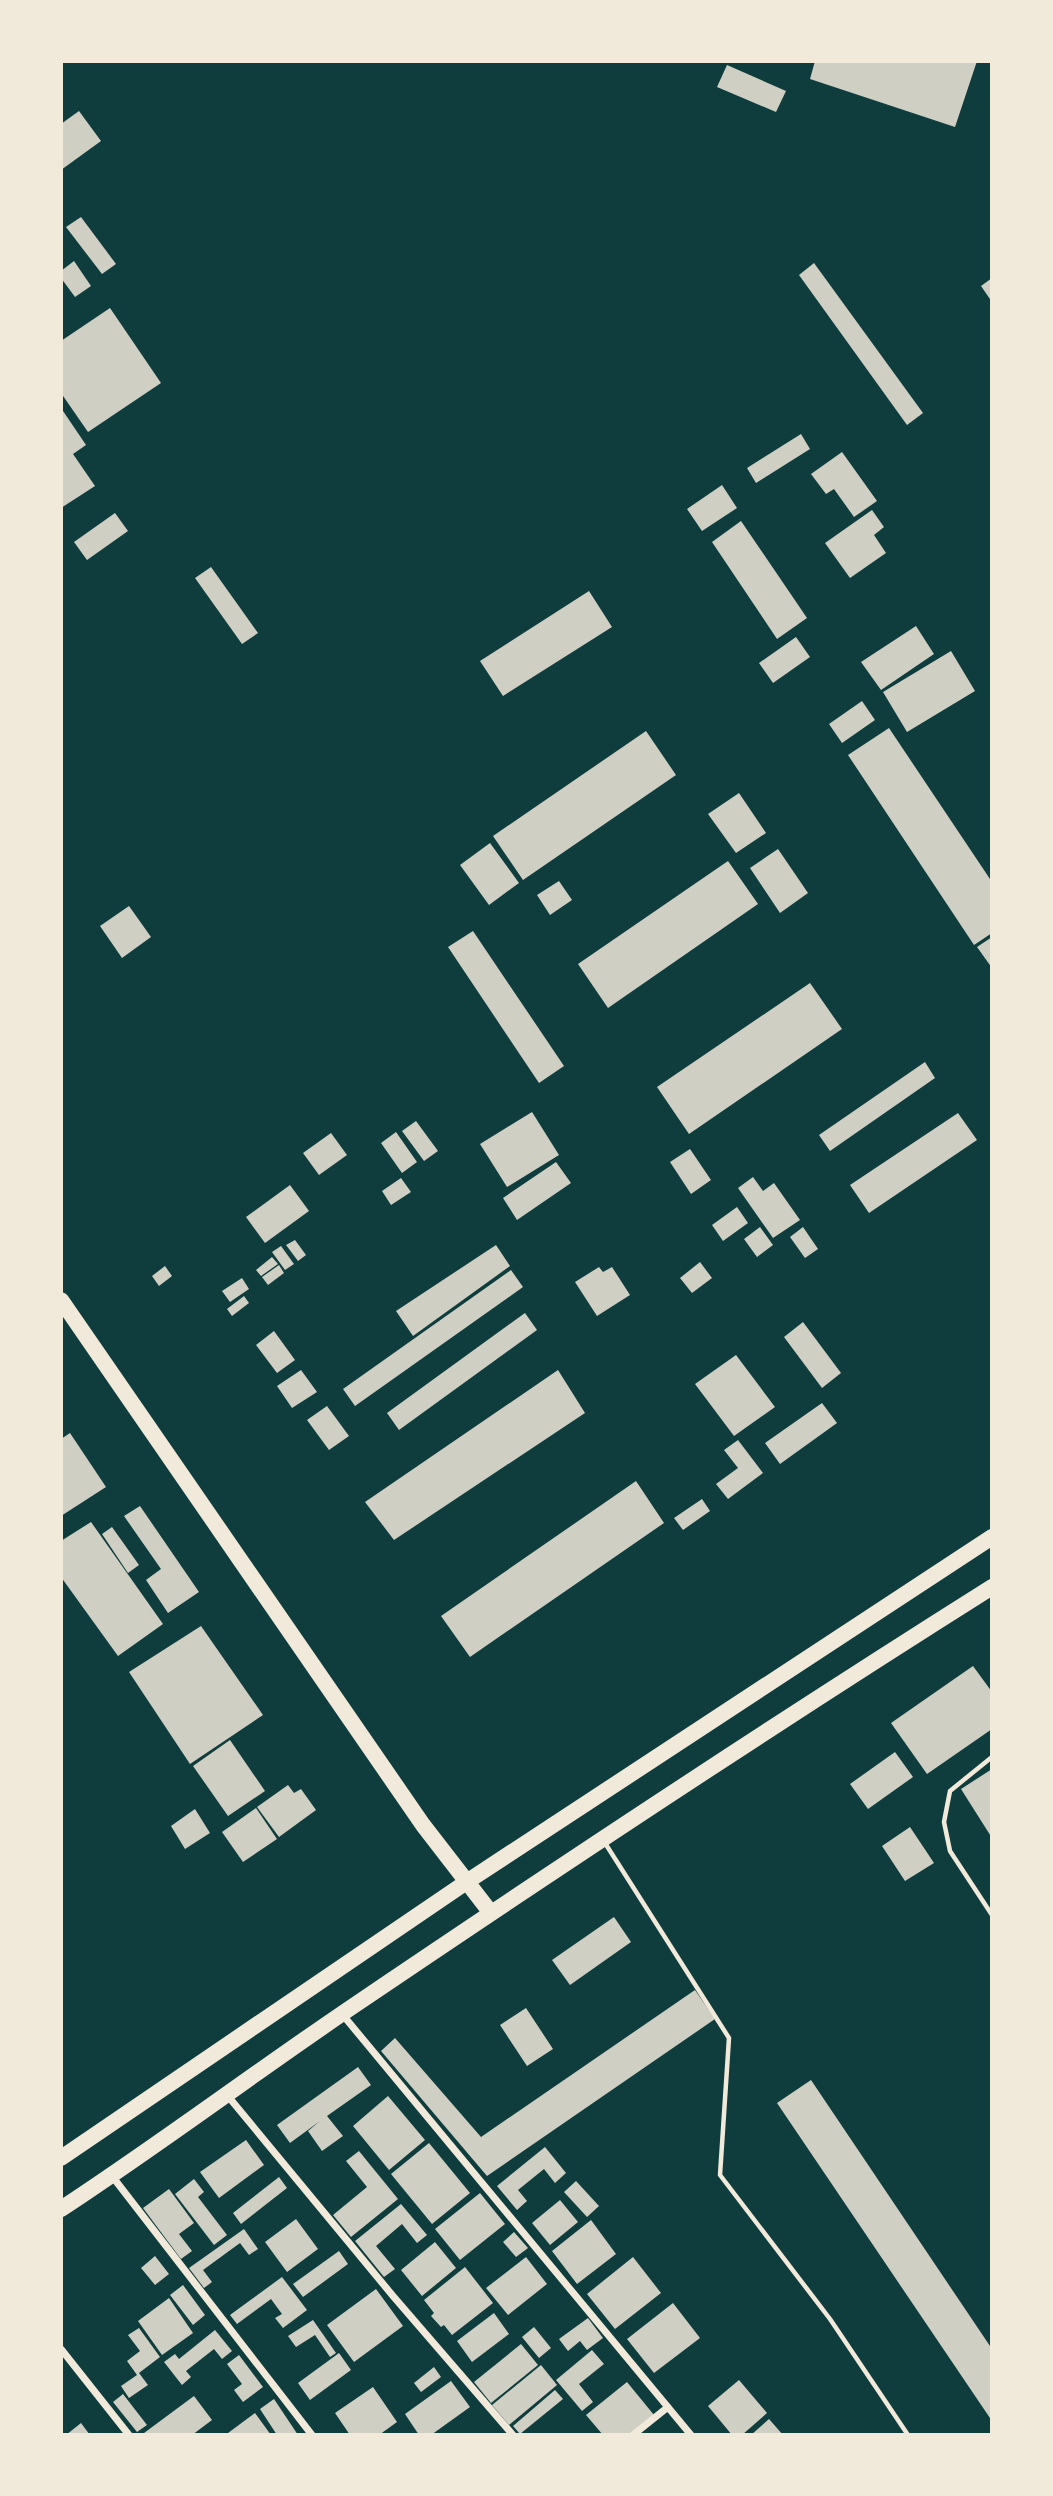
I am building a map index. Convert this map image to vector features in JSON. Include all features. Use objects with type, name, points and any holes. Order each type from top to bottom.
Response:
[{"type":"highway","points":[[61,1300],[423,1825],[491,1913]]},
{"type":"highway","points":[[61,2158],[468,1881],[992,1537]]},
{"type":"highway","points":[[61,2209],[341,2014],[602,1838],[992,1587]]},
{"type":"street","points":[[341,2014],[691,2435]]},
{"type":"street","points":[[226,2093],[393,2296],[513,2435]]},
{"type":"street","points":[[111,2176],[312,2435]]},
{"type":"street","points":[[61,2349],[129,2435]]},
{"type":"street","points":[[633,2435],[668,2407]]},
{"type":"lane","points":[[992,1757],[950,1791],[944,1822],[950,1852],[992,1914]]},
{"type":"lane","points":[[602,1838],[729,2038],[720,2175],[830,2319],[908,2435]]},
{"type":"building","points":[[815,61],[977,61],[955,127],[810,79]]},
{"type":"building","points":[[727,65],[786,91],[776,112],[717,87]]},
{"type":"building","points":[[79,111],[101,141],[61,170],[61,124]]},
{"type":"building","points":[[81,217],[116,264],[102,274],[66,227]]},
{"type":"building","points":[[74,261],[91,286],[75,297],[61,278],[61,271]]},
{"type":"building","points":[[814,263],[923,413],[907,425],[799,275]]},
{"type":"building","points":[[992,278],[992,302],[981,286]]},
{"type":"building","points":[[110,308],[161,383],[88,432],[61,393],[61,341]]},
{"type":"building","points":[[61,408],[86,445],[73,454],[95,486],[61,508]]},
{"type":"building","points":[[801,434],[810,449],[756,483],[747,468]]},
{"type":"building","points":[[842,452],[877,501],[854,517],[834,489],[826,494],[811,474]]},
{"type":"building","points":[[722,485],[737,508],[702,531],[687,509]]},
{"type":"building","points":[[872,510],[884,527],[874,535],[886,553],[850,578],[825,543]]},
{"type":"building","points":[[115,513],[128,531],[87,560],[74,542]]},
{"type":"building","points":[[741,521],[807,618],[777,639],[712,542]]},
{"type":"building","points":[[211,567],[258,633],[242,644],[195,578]]},
{"type":"building","points":[[589,591],[612,627],[503,696],[480,661]]},
{"type":"building","points":[[916,626],[934,654],[881,690],[861,662]]},
{"type":"building","points":[[796,637],[810,657],[773,683],[759,663]]},
{"type":"building","points":[[951,651],[975,691],[907,732],[883,692]]},
{"type":"building","points":[[862,701],[875,720],[842,743],[829,724]]},
{"type":"building","points":[[889,728],[992,882],[992,933],[974,945],[848,755]]},
{"type":"building","points":[[646,731],[676,775],[523,880],[493,836]]},
{"type":"building","points":[[739,793],[766,833],[736,853],[708,814]]},
{"type":"building","points":[[490,843],[519,883],[489,905],[460,865]]},
{"type":"building","points":[[778,849],[808,893],[780,913],[750,868]]},
{"type":"building","points":[[728,861],[758,904],[608,1008],[578,964]]},
{"type":"building","points":[[559,881],[572,900],[550,915],[537,895]]},
{"type":"building","points":[[129,906],[151,937],[122,958],[100,926]]},
{"type":"building","points":[[473,931],[564,1066],[539,1083],[448,947]]},
{"type":"building","points":[[992,937],[992,968],[977,947]]},
{"type":"building","points":[[810,983],[842,1029],[689,1134],[657,1087]]},
{"type":"building","points":[[925,1062],[935,1078],[830,1151],[819,1135]]},
{"type":"building","points":[[532,1112],[559,1155],[507,1187],[480,1144]]},
{"type":"building","points":[[958,1113],[977,1140],[869,1213],[850,1185]]},
{"type":"building","points":[[416,1121],[438,1151],[424,1161],[402,1131]]},
{"type":"building","points":[[396,1132],[417,1162],[402,1173],[381,1143]]},
{"type":"building","points":[[331,1133],[347,1155],[319,1175],[303,1153]]},
{"type":"building","points":[[690,1149],[711,1180],[691,1194],[670,1162]]},
{"type":"building","points":[[556,1162],[571,1183],[517,1220],[503,1198]]},
{"type":"building","points":[[753,1177],[763,1191],[774,1183],[800,1220],[773,1238],[738,1188]]},
{"type":"building","points":[[401,1178],[411,1192],[391,1205],[382,1191]]},
{"type":"building","points":[[290,1185],[309,1211],[265,1243],[246,1217]]},
{"type":"building","points":[[737,1207],[748,1223],[723,1241],[712,1225]]},
{"type":"building","points":[[760,1227],[773,1245],[757,1257],[744,1239]]},
{"type":"building","points":[[803,1227],[818,1249],[805,1258],[790,1237]]},
{"type":"building","points":[[295,1240],[306,1255],[298,1261],[286,1245]]},
{"type":"building","points":[[496,1245],[510,1266],[413,1336],[396,1311]]},
{"type":"building","points":[[281,1246],[294,1264],[285,1270],[272,1252]]},
{"type":"building","points":[[272,1257],[278,1264],[261,1276],[256,1270]]},
{"type":"building","points":[[700,1262],[712,1278],[692,1293],[680,1278]]},
{"type":"building","points":[[279,1265],[284,1273],[268,1285],[262,1277]]},
{"type":"building","points":[[165,1266],[172,1276],[159,1286],[152,1276]]},
{"type":"building","points":[[599,1267],[603,1272],[612,1267],[630,1295],[597,1316],[575,1282]]},
{"type":"building","points":[[511,1270],[523,1287],[355,1406],[343,1389]]},
{"type":"building","points":[[242,1278],[249,1289],[230,1302],[222,1291]]},
{"type":"building","points":[[244,1296],[249,1303],[232,1316],[227,1309]]},
{"type":"building","points":[[525,1313],[537,1330],[399,1430],[387,1413]]},
{"type":"building","points":[[803,1322],[841,1373],[822,1388],[784,1337]]},
{"type":"building","points":[[274,1331],[295,1360],[277,1373],[256,1345]]},
{"type":"building","points":[[736,1355],[775,1407],[734,1436],[695,1384]]},
{"type":"building","points":[[301,1370],[317,1392],[292,1408],[277,1386]]},
{"type":"building","points":[[558,1370],[585,1413],[394,1540],[365,1502]]},
{"type":"building","points":[[822,1403],[837,1423],[780,1464],[765,1443]]},
{"type":"building","points":[[327,1406],[349,1436],[329,1450],[307,1420]]},
{"type":"building","points":[[70,1433],[106,1487],[61,1516],[61,1439]]},
{"type":"building","points":[[738,1440],[763,1473],[728,1499],[716,1484],[738,1468],[724,1450]]},
{"type":"building","points":[[636,1481],[664,1523],[470,1657],[441,1616]]},
{"type":"building","points":[[702,1499],[710,1511],[683,1530],[674,1518]]},
{"type":"building","points":[[140,1506],[199,1592],[168,1613],[146,1580],[161,1569],[124,1516]]},
{"type":"building","points":[[91,1522],[163,1624],[118,1656],[61,1577],[61,1541]]},
{"type":"building","points":[[112,1527],[139,1565],[128,1573],[102,1534]]},
{"type":"building","points":[[201,1626],[263,1715],[190,1764],[129,1672]]},
{"type":"building","points":[[973,1666],[992,1692],[992,1729],[927,1774],[891,1723]]},
{"type":"building","points":[[230,1740],[265,1791],[228,1816],[193,1766]]},
{"type":"building","points":[[895,1752],[913,1777],[868,1809],[850,1784]]},
{"type":"building","points":[[992,1769],[992,1838],[961,1789]]},
{"type":"building","points":[[288,1785],[294,1793],[301,1789],[316,1810],[279,1837],[257,1807]]},
{"type":"building","points":[[256,1808],[277,1839],[243,1862],[222,1832]]},
{"type":"building","points":[[195,1809],[210,1833],[185,1849],[171,1826]]},
{"type":"building","points":[[910,1827],[934,1863],[905,1881],[882,1846]]},
{"type":"building","points":[[614,1917],[631,1942],[570,1985],[552,1960]]},
{"type":"building","points":[[695,1990],[715,2019],[487,2176],[381,2051],[395,2038],[481,2137]]},
{"type":"building","points":[[526,2008],[553,2049],[527,2066],[500,2025]]},
{"type":"building","points":[[358,2067],[371,2085],[327,2116],[343,2136],[322,2151],[308,2131],[320,2121],[290,2143],[277,2125]]},
{"type":"building","points":[[811,2080],[992,2349],[992,2421],[777,2103]]},
{"type":"building","points":[[388,2096],[425,2140],[389,2170],[353,2126]]},
{"type":"building","points":[[246,2140],[264,2165],[219,2198],[200,2172]]},
{"type":"building","points":[[429,2143],[470,2193],[432,2224],[391,2174]]},
{"type":"building","points":[[545,2147],[566,2173],[555,2183],[544,2169],[518,2190],[527,2201],[517,2210],[497,2186]]},
{"type":"building","points":[[359,2151],[398,2199],[351,2237],[333,2215],[367,2187],[346,2161]]},
{"type":"building","points":[[279,2177],[287,2188],[241,2224],[233,2213]]},
{"type":"building","points":[[194,2179],[204,2192],[198,2197],[227,2235],[214,2245],[175,2194]]},
{"type":"building","points":[[576,2181],[599,2206],[587,2217],[564,2192]]},
{"type":"building","points":[[169,2189],[194,2223],[179,2234],[192,2251],[181,2259],[143,2208]]},
{"type":"building","points":[[480,2193],[505,2224],[460,2260],[435,2229]]},
{"type":"building","points":[[560,2200],[578,2222],[550,2245],[532,2223]]},
{"type":"building","points":[[401,2204],[427,2235],[417,2243],[402,2224],[376,2246],[395,2269],[384,2277],[355,2241]]},
{"type":"building","points":[[296,2219],[318,2249],[287,2272],[265,2242]]},
{"type":"building","points":[[591,2220],[616,2254],[577,2284],[552,2251]]},
{"type":"building","points":[[244,2229],[258,2249],[249,2255],[240,2243],[203,2270],[212,2282],[204,2288],[189,2268]]},
{"type":"building","points":[[514,2232],[528,2248],[516,2257],[503,2242]]},
{"type":"building","points":[[435,2242],[456,2268],[422,2296],[401,2270]]},
{"type":"building","points":[[339,2251],[348,2264],[303,2297],[293,2284]]},
{"type":"building","points":[[155,2256],[169,2274],[155,2285],[141,2268]]},
{"type":"building","points":[[526,2257],[547,2284],[508,2315],[486,2288]]},
{"type":"building","points":[[633,2257],[661,2293],[615,2329],[587,2294]]},
{"type":"building","points":[[465,2267],[493,2303],[452,2335],[431,2316],[434,2313],[424,2300]]},
{"type":"building","points":[[282,2277],[307,2310],[283,2328],[275,2318],[282,2314],[271,2299],[237,2324],[230,2315]]},
{"type":"building","points":[[183,2285],[205,2315],[193,2325],[170,2295]]},
{"type":"building","points":[[376,2289],[403,2326],[354,2362],[327,2325]]},
{"type":"building","points":[[169,2298],[193,2333],[162,2355],[138,2321]]},
{"type":"building","points":[[673,2303],[700,2338],[654,2373],[627,2339]]},
{"type":"building","points":[[494,2313],[509,2334],[472,2362],[457,2341]]},
{"type":"building","points":[[588,2318],[603,2338],[587,2350],[580,2341],[568,2351],[559,2339]]},
{"type":"building","points":[[313,2320],[336,2353],[330,2357],[315,2335],[296,2347],[288,2336]]},
{"type":"building","points":[[534,2327],[551,2348],[539,2358],[522,2337]]},
{"type":"building","points":[[139,2328],[160,2357],[139,2373],[148,2385],[129,2398],[121,2386],[137,2375],[127,2361],[140,2351],[128,2335]]},
{"type":"building","points":[[215,2330],[232,2351],[222,2359],[214,2349],[186,2371],[191,2377],[182,2385],[164,2362],[175,2354],[179,2359]]},
{"type":"building","points":[[521,2344],[538,2365],[491,2403],[474,2382]]},
{"type":"building","points":[[592,2350],[604,2364],[579,2384],[593,2402],[582,2411],[556,2380]]},
{"type":"building","points":[[339,2353],[351,2370],[310,2400],[298,2383]]},
{"type":"building","points":[[239,2355],[263,2387],[243,2402],[234,2390],[242,2384],[227,2364]]},
{"type":"building","points":[[541,2365],[557,2385],[509,2425],[492,2405]]},
{"type":"building","points":[[434,2367],[441,2377],[421,2392],[414,2383]]},
{"type":"building","points":[[739,2380],[767,2413],[742,2435],[732,2435],[708,2406]]},
{"type":"building","points":[[451,2381],[470,2407],[431,2435],[419,2435],[405,2414]]},
{"type":"building","points":[[627,2382],[654,2415],[630,2435],[603,2435],[586,2415]]},
{"type":"building","points":[[373,2387],[397,2422],[379,2435],[350,2435],[335,2413]]},
{"type":"building","points":[[555,2390],[563,2399],[520,2434],[513,2426]]},
{"type":"building","points":[[123,2394],[147,2425],[137,2432],[113,2402]]},
{"type":"building","points":[[194,2396],[212,2420],[192,2435],[144,2433]]},
{"type":"building","points":[[274,2399],[298,2435],[277,2435],[260,2409]]},
{"type":"building","points":[[255,2413],[271,2435],[229,2435],[228,2433]]},
{"type":"building","points":[[769,2419],[783,2435],[751,2435]]},
{"type":"building","points":[[81,2423],[90,2435],[66,2435]]}]
